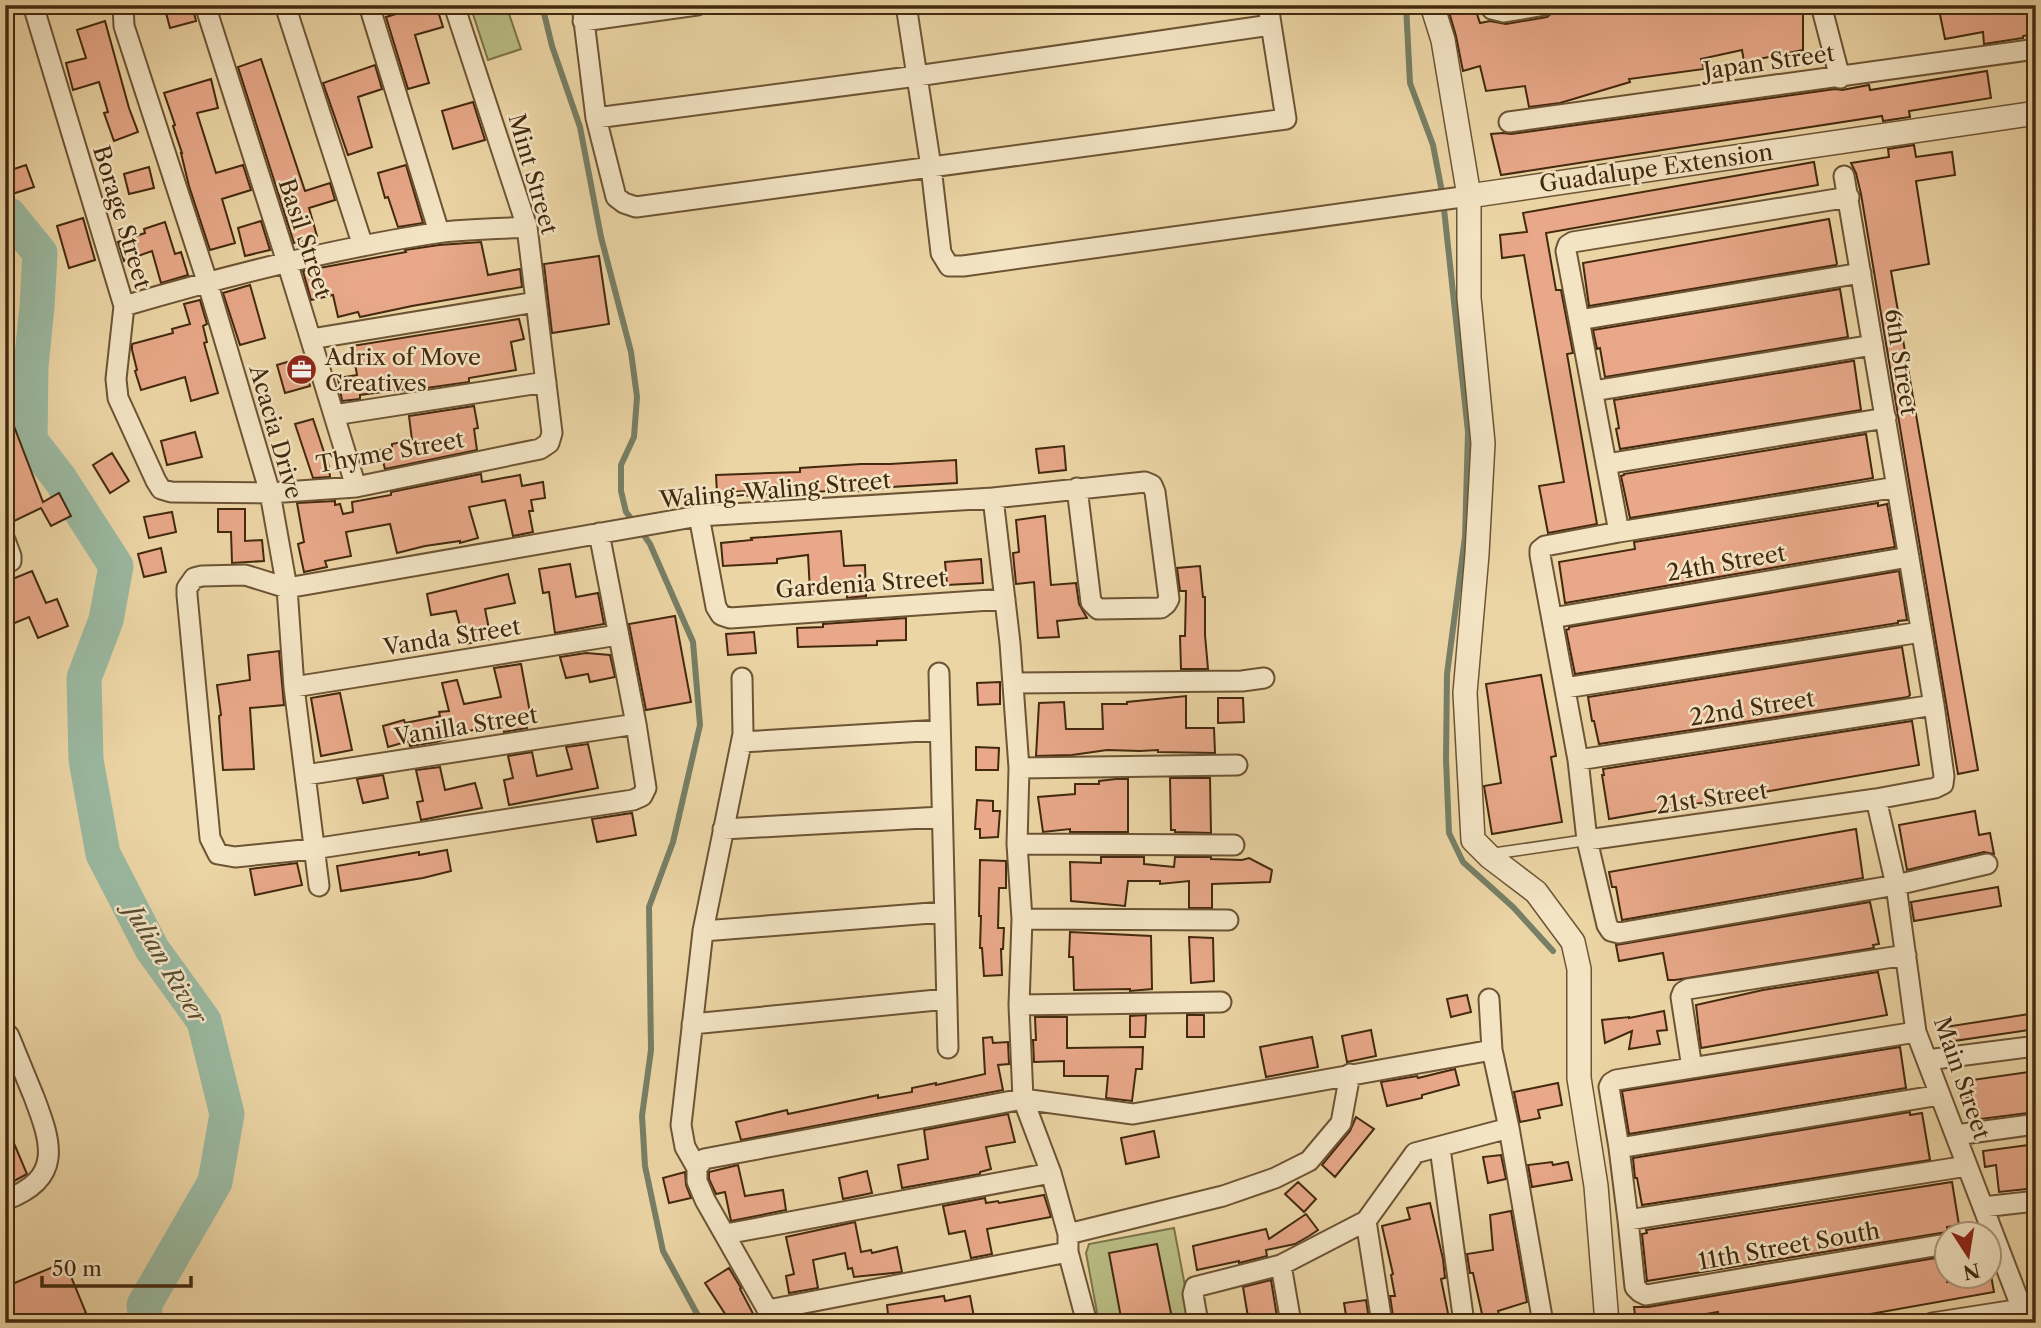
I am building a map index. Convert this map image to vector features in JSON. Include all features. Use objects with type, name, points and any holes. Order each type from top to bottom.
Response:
[{"type":"street","name":"Borage Street","points":[[33,5],[124,306],[116,379],[118,398],[156,481]]},
{"type":"street","name":"Acacia Drive","points":[[123,5],[124,26],[207,281],[270,493],[287,588],[294,687],[319,886]]},
{"type":"street","name":"Basil Street","points":[[205,5],[356,487]]},
{"type":"street","points":[[285,5],[363,246]]},
{"type":"street","points":[[369,5],[439,232]]},
{"type":"street","name":"Mint Street","points":[[454,5],[527,227],[552,433],[550,443]]},
{"type":"street","points":[[697,5],[582,13],[596,118],[616,197],[624,204],[636,207],[1286,119],[1268,5]]},
{"type":"street","points":[[906,5],[931,167],[941,253],[949,266],[1469,196]]},
{"type":"street","points":[[1432,5],[1443,40],[1469,196],[1469,298],[1483,443],[1465,693],[1473,840],[1536,892],[1573,942],[1579,969],[1579,1078],[1597,1186],[1607,1323]]},
{"type":"street","points":[[1491,7],[1504,12],[1545,5]]},
{"type":"street","points":[[1821,5],[1840,78]]},
{"type":"street","points":[[596,118],[917,76],[1271,25]]},
{"type":"street","name":"Japan Street","points":[[1509,122],[2036,49]]},
{"type":"street","name":"Guadalupe Extension","points":[[1469,196],[2036,113]]},
{"type":"street","name":"6th Street","points":[[1844,176],[1934,705],[1944,775],[1942,784]]},
{"type":"street","points":[[1619,532],[1566,251],[1568,245],[1573,242],[1849,197]]},
{"type":"street","points":[[124,306],[207,281],[363,246],[439,232],[527,227]]},
{"type":"street","points":[[1579,320],[1861,273]]},
{"type":"street","points":[[311,339],[536,302]]},
{"type":"street","points":[[1593,391],[1873,345]]},
{"type":"street","points":[[334,415],[546,382]]},
{"type":"street","points":[[1606,464],[1886,418]]},
{"type":"street","name":"Thyme Street","points":[[156,481],[161,489],[171,492],[270,493],[356,487],[540,449],[550,443]]},
{"type":"street","name":"Waling-Waling Street","points":[[287,588],[699,516],[993,498],[1077,488],[1148,484],[1155,492],[1169,599],[1161,608],[1098,609],[1091,602],[1077,488]]},
{"type":"street","points":[[1897,487],[1619,532],[1545,546],[1541,550],[1578,760],[1587,840],[1607,925],[1611,931],[1619,933],[1896,884],[1987,864]]},
{"type":"street","points":[[993,498],[1005,599],[1019,768],[1017,844],[1021,919],[1019,1004],[1023,1099],[1051,1173],[1087,1323]]},
{"type":"street","name":"Gardenia Street","points":[[699,516],[716,607],[721,615],[730,618],[1005,599]]},
{"type":"street","points":[[287,588],[245,575],[202,576],[194,578],[187,588],[212,846],[218,854],[226,857],[313,849],[633,800],[642,796],[646,788],[618,635],[609,532]]},
{"type":"street","points":[[5,540],[10,551],[8,563]]},
{"type":"street","name":"24th Street","points":[[1552,618],[1909,557]]},
{"type":"street","points":[[1564,688],[1921,632]]},
{"type":"street","name":"Vanda Street","points":[[294,687],[618,635]]},
{"type":"street","points":[[939,673],[948,1048]]},
{"type":"street","points":[[742,678],[742,742],[703,931],[681,1125],[685,1146],[697,1168],[698,1181],[705,1200],[771,1316],[1068,1243],[1275,1178],[1309,1161],[1341,1123],[1350,1074]]},
{"type":"street","points":[[1013,683],[1241,681],[1264,678]]},
{"type":"street","name":"22nd Street","points":[[1578,760],[1934,705]]},
{"type":"street","name":"Vanilla Street","points":[[305,775],[636,724]]},
{"type":"street","points":[[742,742],[940,730]]},
{"type":"street","points":[[1019,768],[1237,765]]},
{"type":"street","name":"21st Street","points":[[1587,840],[1876,799],[1935,788],[1942,784]]},
{"type":"street","name":"Main Street","points":[[1876,799],[1896,884],[1916,1032],[1986,1220]]},
{"type":"street","points":[[723,829],[942,817]]},
{"type":"street","points":[[1017,844],[1234,845]]},
{"type":"street","points":[[703,931],[944,912]]},
{"type":"street","points":[[1021,919],[1228,919]]},
{"type":"street","points":[[1692,1068],[1681,998],[1688,989],[1906,956]]},
{"type":"street","points":[[692,1024],[947,999]]},
{"type":"street","points":[[1489,999],[1492,1050],[1509,1128],[1544,1323]]},
{"type":"street","points":[[1019,1004],[1221,1002]]},
{"type":"street","points":[[5,1032],[47,1129],[50,1154],[40,1179],[22,1194],[5,1200]]},
{"type":"street","points":[[1916,1032],[1616,1080],[1611,1083],[1609,1087],[1629,1220],[1967,1167]]},
{"type":"street","points":[[1927,1059],[2036,1046]]},
{"type":"street","points":[[697,1168],[704,1159],[1023,1099],[1133,1114],[1492,1050]]},
{"type":"street","points":[[1619,1148],[1940,1096]]},
{"type":"street","points":[[1956,1135],[2036,1124]]},
{"type":"street","points":[[1198,1323],[1193,1294],[1195,1287],[1281,1265],[1366,1221],[1415,1153],[1509,1128]]},
{"type":"street","points":[[1440,1148],[1464,1323]]},
{"type":"street","points":[[726,1234],[1051,1173]]},
{"type":"street","points":[[1983,1207],[2036,1201]]},
{"type":"street","name":"11th Street South","points":[[1629,1220],[1635,1287],[1646,1295],[1932,1247]]},
{"type":"street","points":[[1366,1221],[1382,1323]]},
{"type":"street","name":"Main Street","points":[[2002,1264],[2023,1316]]},
{"type":"street","points":[[1281,1265],[1291,1323]]},
{"type":"street","points":[[1932,1323],[2023,1316]]},
{"type":"lane","name":"21st Street","points":[[1487,854],[1587,840]]},
{"type":"green space","points":[[470,5],[506,5],[521,49],[488,60]]},
{"type":"green space","points":[[1174,1228],[1192,1323],[1099,1323],[1086,1253],[1089,1244]]},
{"type":"building","points":[[164,5],[192,5],[196,21],[170,28]]},
{"type":"building","points":[[426,5],[436,5],[443,27],[415,35],[429,83],[408,89],[386,17]]},
{"type":"building","points":[[1447,5],[1474,5],[1480,23],[1490,21],[1506,24],[1547,17],[1556,10],[1584,5],[1803,5],[1803,50],[1744,62],[1742,50],[1701,59],[1704,69],[1629,79],[1630,82],[1560,103],[1529,107],[1525,86],[1486,91],[1480,66],[1463,71]]},
{"type":"building","points":[[1938,5],[2036,5],[2036,34],[1984,44],[1983,32],[1945,39]]},
{"type":"building","points":[[105,21],[138,132],[114,141],[104,113],[108,112],[99,82],[73,90],[66,63],[86,58],[77,30]]},
{"type":"building","points":[[261,59],[305,191],[330,183],[335,200],[309,208],[317,236],[294,243],[238,67]]},
{"type":"building","points":[[375,65],[382,89],[358,97],[372,147],[348,155],[323,83]]},
{"type":"building","points":[[1987,71],[1991,98],[1909,111],[1910,117],[1883,121],[1882,116],[1501,175],[1491,134],[1511,134],[1869,85],[1870,90]]},
{"type":"building","points":[[211,79],[218,108],[197,113],[216,173],[243,165],[251,190],[222,199],[235,243],[210,250],[189,186],[173,126],[175,125],[164,93]]},
{"type":"building","points":[[473,102],[485,140],[453,149],[442,111]]},
{"type":"building","points":[[1914,145],[1916,157],[1952,152],[1955,175],[1916,181],[1929,264],[1891,271],[1978,770],[1958,774],[1861,194],[1851,163],[1889,157],[1888,149]]},
{"type":"building","points":[[1814,162],[1818,185],[1546,233],[1556,290],[1561,290],[1573,353],[1567,354],[1597,524],[1548,533],[1539,486],[1564,482],[1524,255],[1502,258],[1500,235],[1527,232],[1523,213]]},
{"type":"building","points":[[26,165],[34,187],[9,195],[5,185],[5,172]]},
{"type":"building","points":[[406,165],[423,223],[398,227],[388,197],[385,198],[378,173]]},
{"type":"building","points":[[149,167],[154,188],[129,194],[124,174]]},
{"type":"building","points":[[83,218],[95,260],[69,268],[57,226]]},
{"type":"building","points":[[1829,219],[1836,265],[1589,306],[1583,263]]},
{"type":"building","points":[[261,221],[270,250],[245,256],[238,228]]},
{"type":"building","points":[[165,222],[175,254],[181,252],[188,275],[161,283],[152,251],[124,261],[118,242],[145,233],[144,229]]},
{"type":"building","points":[[481,242],[488,275],[520,269],[522,287],[360,317],[358,312],[338,317],[333,295],[311,300],[303,271],[406,252],[405,250]]},
{"type":"building","points":[[599,256],[609,324],[552,333],[544,264]]},
{"type":"building","points":[[250,285],[265,338],[240,345],[223,293]]},
{"type":"building","points":[[1840,289],[1848,337],[1605,377],[1600,348],[1597,349],[1593,330]]},
{"type":"building","points":[[200,300],[207,324],[203,326],[207,342],[204,343],[218,393],[191,401],[185,377],[141,390],[135,371],[132,344],[173,333],[172,329],[190,324],[184,304]]},
{"type":"building","points":[[519,319],[524,339],[511,342],[516,370],[469,378],[469,382],[360,395],[360,399],[342,401],[338,378],[357,375],[352,346]]},
{"type":"building","points":[[294,360],[296,365],[304,363],[310,386],[285,393],[277,365]]},
{"type":"building","points":[[1854,361],[1861,410],[1620,449],[1614,400]]},
{"type":"building","points":[[474,406],[478,428],[474,429],[477,450],[385,469],[380,450],[392,447],[392,444],[412,440],[409,416]]},
{"type":"building","points":[[5,408],[43,502],[59,493],[71,516],[51,526],[41,508],[10,523],[5,514]]},
{"type":"building","points":[[313,419],[330,477],[313,478],[295,424]]},
{"type":"building","points":[[195,432],[202,457],[167,465],[161,441]]},
{"type":"building","points":[[1866,434],[1873,478],[1630,518],[1621,476],[1624,474]]},
{"type":"building","points":[[1064,446],[1066,470],[1039,473],[1036,449]]},
{"type":"building","points":[[112,453],[129,481],[110,493],[93,465]]},
{"type":"building","points":[[956,460],[957,483],[771,495],[745,496],[745,491],[717,493],[716,475],[800,472],[800,468]]},
{"type":"building","points":[[481,474],[482,482],[520,475],[522,486],[543,482],[545,498],[531,500],[533,511],[529,511],[533,532],[513,536],[505,500],[469,507],[478,538],[397,553],[390,524],[346,532],[351,556],[325,561],[327,567],[304,572],[298,544],[304,542],[297,503],[335,501],[335,505],[340,504],[343,514],[353,512],[352,502]]},
{"type":"building","points":[[1878,503],[1878,506],[1887,504],[1895,547],[1565,603],[1559,562],[1635,549],[1634,542]]},
{"type":"building","points":[[218,509],[245,509],[245,541],[262,540],[264,561],[232,563],[231,532],[218,532]]},
{"type":"building","points":[[172,512],[176,532],[149,538],[144,517]]},
{"type":"building","points":[[1045,516],[1051,585],[1076,583],[1079,604],[1087,618],[1057,621],[1059,637],[1038,638],[1034,582],[1016,584],[1013,553],[1019,552],[1016,520]]},
{"type":"building","points":[[841,531],[844,566],[865,565],[866,596],[847,598],[847,593],[838,593],[837,589],[810,591],[808,555],[777,559],[777,563],[723,566],[721,543]]},
{"type":"building","points":[[161,548],[166,572],[144,577],[138,554]]},
{"type":"building","points":[[981,559],[983,583],[947,585],[945,562]]},
{"type":"building","points":[[570,564],[576,597],[598,593],[604,624],[555,633],[549,592],[543,593],[539,569]]},
{"type":"building","points":[[1200,566],[1205,597],[1208,669],[1181,669],[1180,636],[1185,636],[1186,591],[1180,591],[1177,568]]},
{"type":"building","points":[[32,571],[46,603],[57,599],[68,626],[38,638],[29,617],[5,627],[5,582]]},
{"type":"building","points":[[1899,571],[1907,620],[1898,623],[1575,674],[1566,630],[1569,627]]},
{"type":"building","points":[[508,574],[515,603],[485,609],[491,639],[465,644],[456,611],[431,615],[427,594]]},
{"type":"building","points":[[675,616],[691,702],[646,710],[629,624]]},
{"type":"building","points":[[906,618],[906,640],[877,641],[877,645],[798,647],[797,628]]},
{"type":"building","points":[[754,632],[756,653],[728,655],[726,634]]},
{"type":"building","points":[[1902,647],[1910,695],[1908,697],[1599,744],[1592,721],[1588,697]]},
{"type":"building","points":[[279,651],[284,705],[250,708],[254,769],[223,770],[217,685],[250,680],[248,655]]},
{"type":"building","points":[[586,653],[610,655],[615,677],[590,682],[588,674],[566,678],[560,657]]},
{"type":"building","points":[[521,664],[531,718],[525,719],[527,728],[504,732],[502,724],[464,732],[465,734],[436,742],[410,746],[409,741],[388,747],[383,726],[404,720],[405,723],[440,716],[439,712],[449,711],[442,683],[457,680],[464,704],[501,697],[494,668]]},
{"type":"building","points":[[1541,675],[1556,756],[1551,757],[1562,822],[1492,834],[1484,786],[1501,783],[1486,684]]},
{"type":"building","points":[[1000,682],[1000,704],[978,705],[977,683]]},
{"type":"building","points":[[340,693],[352,750],[321,756],[311,698]]},
{"type":"building","points":[[1186,696],[1186,728],[1214,728],[1215,753],[1107,750],[1036,756],[1039,703],[1064,702],[1066,729],[1103,729],[1102,704],[1127,704]]},
{"type":"building","points":[[1218,698],[1243,698],[1244,722],[1218,723]]},
{"type":"building","points":[[1912,721],[1919,765],[1609,819],[1603,769]]},
{"type":"building","points":[[588,744],[598,788],[509,805],[504,780],[513,778],[508,756],[532,752],[537,776],[572,769],[566,747]]},
{"type":"building","points":[[976,747],[999,748],[998,770],[976,770]]},
{"type":"building","points":[[440,767],[445,790],[475,783],[482,808],[421,820],[417,802],[423,801],[416,770]]},
{"type":"building","points":[[383,775],[388,798],[363,803],[357,779]]},
{"type":"building","points":[[1170,778],[1210,778],[1211,833],[1171,830]]},
{"type":"building","points":[[1128,779],[1128,832],[1070,832],[1070,829],[1043,832],[1038,797],[1075,794],[1075,784],[1099,784],[1099,781]]},
{"type":"building","points":[[977,800],[993,801],[993,811],[1000,811],[998,837],[980,838],[980,829],[975,829]]},
{"type":"building","points":[[1975,811],[1979,835],[1990,833],[1994,854],[1984,852],[1907,870],[1899,825]]},
{"type":"building","points":[[632,813],[636,835],[597,842],[592,819]]},
{"type":"building","points":[[1856,829],[1863,878],[1622,920],[1616,887],[1612,887],[1609,872]]},
{"type":"building","points":[[447,850],[451,871],[341,891],[337,866]]},
{"type":"building","points":[[1101,857],[1144,857],[1144,864],[1174,867],[1175,857],[1249,858],[1272,870],[1270,882],[1212,884],[1212,908],[1189,908],[1189,881],[1160,884],[1160,881],[1128,881],[1125,906],[1071,901],[1070,862],[1101,863]]},
{"type":"building","points":[[980,860],[1006,861],[1006,888],[999,888],[998,928],[1004,928],[1001,949],[1002,975],[984,976],[980,948]]},
{"type":"building","points":[[297,863],[302,885],[255,895],[250,869]]},
{"type":"building","points":[[1998,887],[2001,906],[1914,921],[1911,902]]},
{"type":"building","points":[[1870,902],[1879,944],[1873,945],[1874,948],[1675,980],[1668,980],[1663,953],[1619,961],[1616,945]]},
{"type":"building","points":[[1070,932],[1151,936],[1152,989],[1074,990],[1073,957],[1069,957]]},
{"type":"building","points":[[1189,937],[1213,938],[1214,981],[1191,983]]},
{"type":"building","points":[[1878,972],[1887,1015],[1701,1048],[1696,1005],[1763,990]]},
{"type":"building","points":[[1467,995],[1471,1012],[1451,1017],[1447,999]]},
{"type":"building","points":[[1664,1011],[1667,1030],[1657,1031],[1660,1044],[1629,1049],[1632,1031],[1605,1043],[1602,1020]]},
{"type":"building","points":[[2036,1013],[2036,1029],[1947,1042],[1945,1027]]},
{"type":"building","points":[[1146,1015],[1145,1037],[1130,1037],[1130,1016]]},
{"type":"building","points":[[1187,1015],[1204,1015],[1204,1037],[1187,1037]]},
{"type":"building","points":[[1035,1017],[1067,1017],[1067,1048],[1143,1047],[1142,1069],[1136,1069],[1132,1101],[1106,1098],[1108,1076],[1064,1076],[1064,1061],[1034,1062]]},
{"type":"building","points":[[1371,1030],[1376,1056],[1347,1062],[1342,1036]]},
{"type":"building","points":[[992,1037],[993,1043],[1008,1042],[1009,1064],[998,1065],[1003,1090],[741,1140],[736,1122],[787,1110],[788,1114],[878,1095],[878,1098],[912,1092],[912,1088],[985,1074],[983,1038]]},
{"type":"building","points":[[1312,1037],[1318,1067],[1266,1077],[1260,1047]]},
{"type":"building","points":[[1900,1047],[1906,1088],[1629,1134],[1622,1091]]},
{"type":"building","points":[[1455,1069],[1459,1085],[1422,1095],[1422,1098],[1387,1106],[1381,1082],[1418,1078]]},
{"type":"building","points":[[2036,1071],[2036,1112],[1973,1120],[1970,1097],[1960,1098],[1958,1082]]},
{"type":"building","points":[[1558,1083],[1562,1105],[1538,1110],[1540,1118],[1520,1122],[1514,1092]]},
{"type":"building","points":[[1910,1112],[1910,1115],[1922,1113],[1930,1160],[1642,1205],[1633,1158]]},
{"type":"building","points":[[1008,1114],[1015,1142],[986,1147],[991,1169],[980,1174],[902,1188],[898,1165],[928,1159],[924,1130]]},
{"type":"building","points":[[1356,1117],[1374,1129],[1335,1177],[1322,1165],[1350,1131]]},
{"type":"building","points":[[5,1122],[27,1174],[5,1186]]},
{"type":"building","points":[[1154,1131],[1159,1157],[1126,1164],[1121,1138]]},
{"type":"building","points":[[2036,1144],[2036,1188],[1999,1192],[1996,1165],[1985,1167],[1983,1151]]},
{"type":"building","points":[[1501,1155],[1506,1179],[1488,1183],[1483,1157]]},
{"type":"building","points":[[1552,1162],[1553,1165],[1568,1162],[1572,1180],[1532,1187],[1528,1165]]},
{"type":"building","points":[[738,1165],[745,1196],[783,1190],[786,1210],[731,1221],[725,1192],[716,1194],[709,1179],[709,1172]]},
{"type":"building","points":[[867,1171],[872,1193],[843,1199],[839,1178]]},
{"type":"building","points":[[685,1172],[691,1198],[669,1203],[663,1178]]},
{"type":"building","points":[[1298,1182],[1316,1199],[1304,1212],[1285,1194]]},
{"type":"building","points":[[1952,1182],[1958,1220],[1932,1220],[1932,1234],[1647,1281],[1642,1234],[1647,1233],[1646,1230]]},
{"type":"building","points":[[1044,1195],[1051,1217],[987,1229],[992,1254],[971,1258],[965,1231],[949,1234],[943,1206],[985,1198],[986,1203],[999,1203]]},
{"type":"building","points":[[1430,1203],[1443,1259],[1445,1278],[1441,1279],[1450,1323],[1394,1323],[1390,1296],[1395,1296],[1393,1274],[1382,1226],[1410,1219],[1407,1208]]},
{"type":"building","points":[[1511,1211],[1527,1302],[1498,1311],[1501,1323],[1484,1323],[1467,1254],[1493,1250],[1490,1215]]},
{"type":"building","points":[[1306,1214],[1318,1230],[1295,1244],[1266,1250],[1267,1256],[1197,1270],[1193,1246],[1266,1229],[1269,1239]]},
{"type":"building","points":[[855,1222],[861,1252],[871,1250],[872,1253],[897,1247],[902,1272],[854,1277],[852,1268],[848,1269],[845,1253],[813,1260],[818,1288],[789,1293],[786,1276],[794,1274],[786,1237]]},
{"type":"building","points":[[1157,1244],[1173,1323],[1122,1323],[1109,1253]]},
{"type":"building","points":[[1932,1259],[1932,1290],[1994,1292],[1820,1323],[1719,1323],[1718,1312],[1654,1323],[1636,1323],[1634,1307],[1648,1307]]},
{"type":"building","points":[[65,1262],[86,1313],[62,1323],[5,1323],[5,1287]]},
{"type":"building","points":[[729,1268],[758,1323],[731,1323],[705,1283]]},
{"type":"building","points":[[1271,1280],[1278,1323],[1249,1323],[1243,1287]]},
{"type":"building","points":[[944,1296],[945,1301],[970,1296],[974,1317],[945,1323],[889,1323],[887,1305]]},
{"type":"building","points":[[1366,1300],[1369,1319],[1347,1322],[1344,1303]]},
{"type":"waterway","points":[[542,5],[552,46],[580,127],[601,237],[631,352],[637,397],[634,437],[621,465],[621,491],[626,512],[634,522]]},
{"type":"waterway","points":[[1406,5],[1410,83],[1433,145],[1442,192]]},
{"type":"waterway","points":[[1444,209],[1468,432],[1465,537],[1447,674],[1449,833],[1463,862],[1513,907],[1553,951]]},
{"type":"waterway","name":"Julian River","points":[[5,214],[9,215],[40,253],[31,366],[30,440],[60,479],[116,566],[106,620],[84,678],[86,760],[103,854],[152,949],[204,1021],[227,1114],[215,1182],[144,1305],[146,1323]]},
{"type":"waterway","points":[[641,531],[650,544],[693,642],[700,725],[673,842],[649,907],[651,1050],[642,1116],[645,1166],[663,1251],[702,1323]]},
{"type":"place","name":"Adrix of Move Creatives","points":[[302,370]]}]
